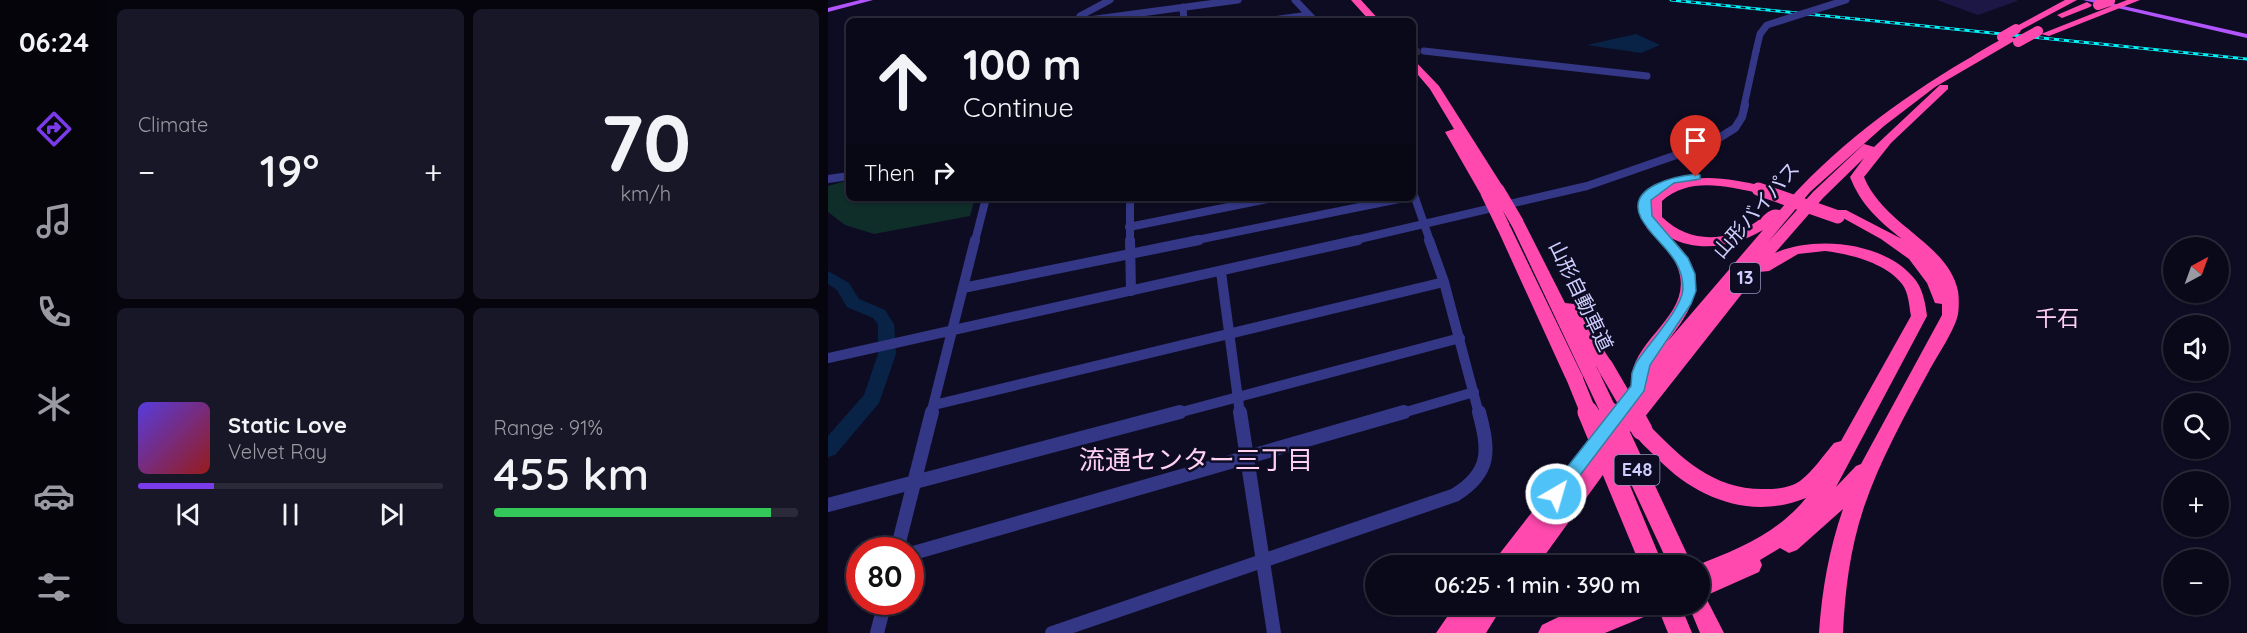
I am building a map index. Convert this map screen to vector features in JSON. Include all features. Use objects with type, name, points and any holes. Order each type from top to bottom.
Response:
[{"type":"highway","points":[[1346,0],[1363,18]]},
{"type":"highway","points":[[1356,0],[1373,18]]},
{"type":"highway","points":[[2023,36],[2072,0]]},
{"type":"highway","points":[[2023,36],[2113,3],[2135,0]]},
{"type":"highway","name":"山形バイパス","points":[[1510,555],[1649,387],[1805,189],[1841,155],[1880,123],[1969,65],[2087,2],[2113,3]]},
{"type":"highway","name":"山形バイパス","points":[[2023,36],[2098,3]]},
{"type":"highway","name":"山形自動車道","points":[[1416,65],[1436,88],[1590,373],[1676,555]]},
{"type":"highway","name":"山形バイパス","points":[[1531,555],[1649,387],[1818,195],[1853,160],[1969,65]]},
{"type":"highway","name":"山形自動車道","points":[[1416,80],[1492,191]]},
{"type":"highway","points":[[1831,633],[1833,588],[1841,545],[1870,465],[1950,315],[1952,303],[1946,280],[1924,249],[1871,204],[1860,191],[1857,177],[1884,142],[1944,87]]},
{"type":"highway","points":[[1760,188],[1706,181],[1682,184],[1665,190],[1655,200],[1655,218],[1669,230],[1686,238],[1716,241],[1748,234],[1770,218],[1816,171],[1841,155]]},
{"type":"highway","points":[[1710,571],[1742,560],[1794,527],[1815,505],[1828,486],[1919,316],[1911,285],[1888,266],[1863,254],[1833,247],[1808,247],[1778,256],[1760,272],[1711,332],[1649,387],[1639,373],[1677,318],[1690,283],[1681,258],[1646,217],[1646,200],[1660,186],[1684,178],[1712,177],[1760,188],[1870,226],[1910,252],[1934,282],[1942,301],[1935,344]]},
{"type":"highway","points":[[1840,215],[1879,237],[1903,254],[1924,279],[1931,299],[1929,310],[1907,340]]},
{"type":"highway","points":[[1510,224],[1590,373],[1642,430],[1691,478],[1704,486],[1750,500],[1793,494],[1806,487],[1856,433]]},
{"type":"highway","name":"山形自動車道","points":[[1590,373],[1648,555]]},
{"type":"highway","points":[[1710,583],[1749,567],[1807,530],[1870,465]]},
{"type":"highway","points":[[1448,633],[1462,615]]},
{"type":"highway","points":[[1472,633],[1485,615]]},
{"type":"highway","points":[[1550,633],[1583,615]]},
{"type":"highway","points":[[1576,633],[1621,615]]},
{"type":"highway","points":[[1673,615],[1680,633]]},
{"type":"highway","points":[[1704,615],[1711,632]]},
{"type":"main road","points":[[843,5],[858,0]]},
{"type":"main road","points":[[828,8],[869,0]]},
{"type":"main road","points":[[2087,2],[2113,3],[2247,36]]},
{"type":"street","points":[[1081,18],[1110,0]]},
{"type":"street","points":[[1081,18],[1238,0]]},
{"type":"street","points":[[1295,0],[1312,18]]},
{"type":"street","points":[[828,358],[954,328],[1221,272],[1587,186],[1723,136],[1735,128],[1742,117],[1760,34],[1767,25],[1846,0]]},
{"type":"street","points":[[1183,8],[1184,18]]},
{"type":"street","points":[[1286,18],[1309,15]]},
{"type":"street","points":[[1425,51],[1647,76]]},
{"type":"street","points":[[828,178],[846,176]]},
{"type":"street","points":[[900,537],[985,201]]},
{"type":"street","points":[[1130,201],[1131,291]]},
{"type":"street","points":[[1129,227],[1258,201]]},
{"type":"street","points":[[963,288],[1386,201]]},
{"type":"street","points":[[1053,633],[1417,510],[1463,492],[1476,481],[1486,466],[1484,431],[1444,282],[1426,225],[1414,201]]},
{"type":"street","points":[[1221,272],[1237,396],[1274,633]]},
{"type":"street","points":[[934,405],[1444,282]]},
{"type":"street","points":[[828,505],[1460,338]]},
{"type":"street","points":[[924,550],[1474,392]]},
{"type":"street","points":[[877,633],[882,615]]},
{"type":"green space","points":[[846,181],[846,201],[974,201],[970,216],[874,234],[845,225],[828,212],[828,186]]},
{"type":"water","points":[[1636,34],[1660,45],[1641,53],[1587,45]]},
{"type":"building","points":[[1937,0],[2017,0],[2017,1],[1978,15]]},
{"type":"waterway","points":[[828,276],[843,287],[853,303],[879,314],[886,324],[887,354],[872,398],[828,449]]},
{"type":"tunnel","points":[[1416,52],[1424,51]]},
{"type":"railway","points":[[1671,0],[2247,59]]},
{"type":"district","name":"千石","points":[[2057,318]]},
{"type":"district","name":"流通センター三丁目","points":[[1196,460]]},
{"type":"route","points":[[1556,494],[1639,387],[1639,373],[1644,363],[1677,318],[1684,304],[1689,291],[1688,274],[1681,258],[1646,217],[1646,200],[1652,192],[1671,180],[1696,177]]}]
